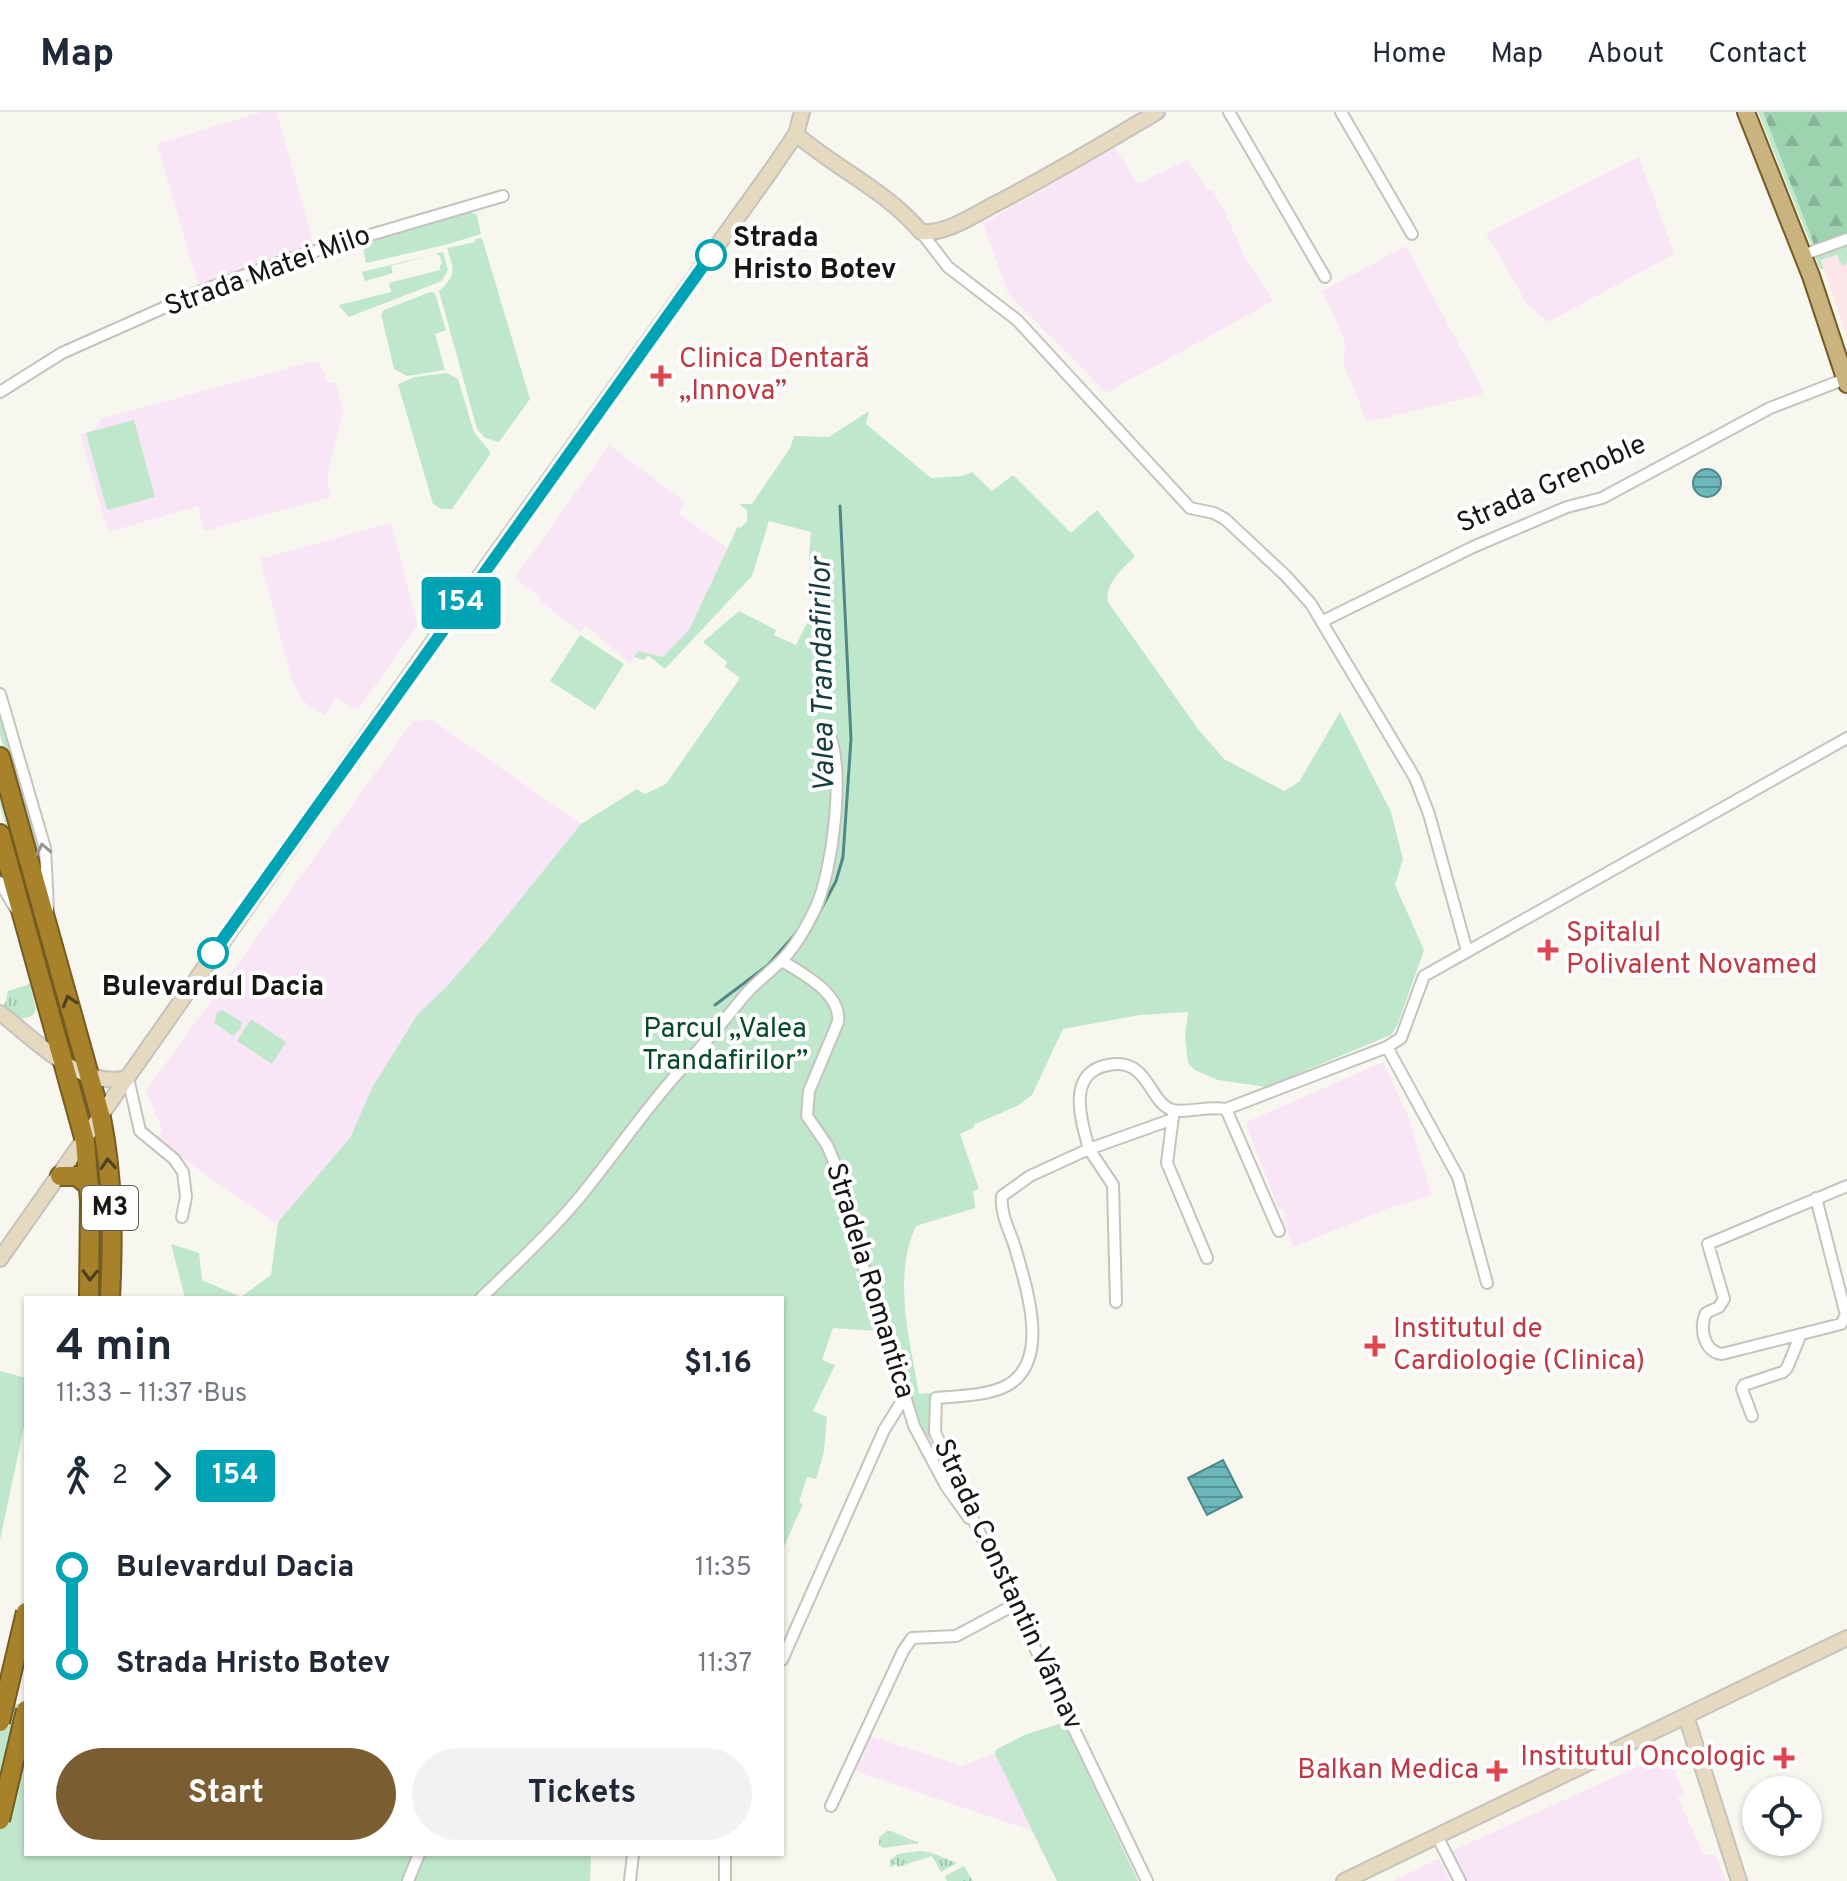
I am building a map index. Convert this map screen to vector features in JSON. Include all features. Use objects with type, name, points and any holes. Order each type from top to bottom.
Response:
[{"type":"highway","name":"M3","points":[[0,757],[101,1118],[111,1217],[110,1296]]},
{"type":"highway","name":"M3","points":[[0,834],[85,1141],[90,1187],[89,1296]]},
{"type":"highway","points":[[60,1176],[77,1176],[90,1187]]},
{"type":"highway","points":[[0,1721],[24,1620]]},
{"type":"highway","points":[[0,1820],[24,1718]]},
{"type":"main road","points":[[0,1259],[453,613],[783,153],[796,134],[802,112]]},
{"type":"main road","points":[[796,134],[823,157],[894,203],[921,232],[946,229],[1039,181],[1157,112]]},
{"type":"main road","name":"Strada Grenoble","points":[[1746,112],[1803,255],[1846,381]]},
{"type":"main road","points":[[0,1013],[62,1060],[90,1076],[117,1081],[128,1078]]},
{"type":"main road","points":[[1344,1881],[1847,1638]]},
{"type":"main road","points":[[1686,1716],[1739,1881]]},
{"type":"street","points":[[1229,112],[1325,277]]},
{"type":"street","points":[[1341,112],[1412,234]]},
{"type":"street","name":"Strada Matei Milo","points":[[0,392],[62,353],[206,289],[295,257],[503,196]]},
{"type":"street","points":[[921,232],[948,267],[1017,320],[1190,508],[1214,513],[1225,519],[1286,576],[1323,621],[1415,778],[1429,814],[1467,951]]},
{"type":"street","points":[[1803,255],[1847,239]]},
{"type":"street","name":"Strada Grenoble","points":[[1323,621],[1473,547],[1567,507],[1602,498],[1770,408],[1846,381]]},
{"type":"street","points":[[0,694],[45,848],[48,927]]},
{"type":"street","points":[[483,1296],[567,1212],[661,1092],[731,1015],[745,995],[782,961],[802,933],[816,907],[826,876],[836,800],[833,748],[829,733]]},
{"type":"street","points":[[1089,1149],[1174,1115],[1205,1106],[1226,1109],[1387,1047],[1401,1038],[1424,976],[1847,738]]},
{"type":"street","points":[[0,882],[24,922]]},
{"type":"street","name":"Stradela Romantica","points":[[782,961],[822,990],[838,1010],[838,1022],[809,1091],[807,1116],[827,1145],[844,1185],[865,1273],[914,1426],[958,1506],[976,1525]]},
{"type":"street","points":[[1387,1047],[1458,1177],[1487,1283]]},
{"type":"street","points":[[1116,1302],[1113,1185],[1089,1149],[1079,1097],[1085,1078],[1098,1067],[1118,1064],[1133,1068],[1174,1115]]},
{"type":"street","points":[[128,1078],[140,1131],[174,1159],[183,1172],[186,1188],[182,1217]]},
{"type":"street","points":[[1226,1109],[1279,1231]]},
{"type":"street","points":[[1174,1115],[1167,1163],[1207,1258]]},
{"type":"street","name":"Strada Constantin Vârnav","points":[[1089,1149],[1030,1176],[1002,1196],[1002,1207],[1020,1264],[1032,1318],[1033,1342],[1021,1372],[1003,1388],[936,1398],[935,1432],[976,1525],[1147,1881]]},
{"type":"street","points":[[1816,1198],[1846,1318],[1841,1324],[1722,1354],[1709,1349],[1703,1316],[1719,1307],[1724,1299],[1708,1244],[1816,1198],[1847,1186]]},
{"type":"street","points":[[1752,1416],[1742,1389],[1744,1385],[1783,1372],[1801,1334]]},
{"type":"street","points":[[784,1656],[879,1443],[904,1398]]},
{"type":"street","points":[[831,1806],[907,1643],[912,1638],[956,1636],[1014,1605]]},
{"type":"street","points":[[0,1721],[24,1711]]},
{"type":"street","points":[[1437,1836],[1460,1881]]},
{"type":"street","points":[[408,1881],[418,1856]]},
{"type":"street","points":[[630,1881],[633,1856]]},
{"type":"street","points":[[725,1856],[725,1881]]},
{"type":"shaded area","points":[[262,112],[277,112],[314,246],[199,288],[157,144]]},
{"type":"shaded area","points":[[1115,148],[1138,184],[1187,160],[1208,191],[1212,189],[1244,255],[1273,301],[1106,393],[1008,293],[983,224]]},
{"type":"shaded area","points":[[1639,157],[1674,254],[1548,322],[1527,304],[1486,233]]},
{"type":"shaded area","points":[[1406,246],[1483,390],[1482,394],[1367,422],[1344,364],[1345,341],[1322,291]]},
{"type":"shaded area","points":[[1837,255],[1842,266],[1847,263],[1847,337],[1821,260]]},
{"type":"shaded area","points":[[311,362],[320,364],[328,383],[335,382],[343,410],[327,479],[331,497],[204,531],[198,506],[108,532],[80,434],[95,429],[100,419]]},
{"type":"shaded area","points":[[609,445],[685,502],[678,513],[727,548],[689,630],[663,657],[638,651],[630,664],[586,625],[580,632],[515,578]]},
{"type":"shaded area","points":[[391,523],[418,625],[358,710],[335,697],[325,716],[303,701],[292,681],[260,559]]},
{"type":"shaded area","points":[[432,720],[581,824],[494,932],[417,1015],[372,1088],[350,1138],[276,1224],[158,1141],[162,1129],[146,1091],[413,721]]},
{"type":"shaded area","points":[[1383,1062],[1408,1116],[1432,1195],[1389,1208],[1293,1247],[1282,1218],[1286,1216],[1283,1209],[1279,1210],[1246,1125]]},
{"type":"shaded area","points":[[1063,1723],[1138,1881],[1057,1881],[1031,1830],[852,1770],[870,1736],[961,1766],[994,1754],[997,1749],[1027,1734]]},
{"type":"shaded area","points":[[1667,1753],[1685,1794],[1678,1798],[1704,1855],[1716,1855],[1726,1881],[1465,1881],[1450,1852]]},
{"type":"shaded area","points":[[1438,1859],[1450,1881],[1393,1881]]},
{"type":"green space","points":[[1758,112],[1763,112],[1814,245],[1811,245]]},
{"type":"green space","points":[[1763,112],[1847,112],[1847,233],[1814,245]]},
{"type":"green space","points":[[468,211],[477,215],[481,234],[366,263],[362,242]]},
{"type":"green space","points":[[482,238],[530,399],[499,442],[485,438],[477,429],[439,291],[449,281],[452,272],[447,248]]},
{"type":"green space","points":[[1847,245],[1847,263],[1842,266],[1837,255],[1821,260],[1824,269],[1820,269],[1815,256]]},
{"type":"green space","points":[[443,252],[448,270],[442,281],[349,317],[340,307],[391,292],[389,283],[440,270],[442,264],[440,256],[435,254],[391,266],[393,273],[365,281],[362,272]]},
{"type":"green space","points":[[430,292],[435,293],[446,330],[435,334],[445,370],[407,376],[394,369],[381,314],[384,310]]},
{"type":"green space","points":[[447,373],[458,379],[474,432],[491,453],[452,509],[441,509],[433,504],[398,384],[415,377]]},
{"type":"green space","name":"Parcul „Valea Trandafirilor”","points":[[869,411],[866,424],[931,478],[962,476],[972,472],[992,491],[1013,475],[1071,533],[1097,510],[1135,556],[1112,582],[1108,602],[1198,729],[1224,759],[1284,791],[1299,782],[1340,712],[1391,812],[1403,859],[1395,885],[1424,950],[1398,1024],[1391,1035],[1266,1087],[1218,1080],[1195,1070],[1188,1063],[1185,1036],[1188,1012],[1140,1015],[1063,1029],[1032,1095],[1017,1106],[960,1134],[979,1189],[973,1191],[975,1208],[916,1226],[909,1246],[905,1267],[905,1309],[919,1394],[930,1393],[930,1440],[917,1419],[890,1332],[833,1328],[822,1360],[835,1365],[813,1411],[827,1417],[824,1452],[816,1479],[807,1477],[799,1502],[803,1504],[784,1547],[784,1296],[242,1296],[271,1275],[278,1222],[350,1138],[372,1088],[417,1015],[494,932],[581,824],[637,789],[645,794],[666,784],[740,678],[725,667],[727,662],[703,642],[739,611],[776,630],[774,635],[796,645],[816,605],[809,558],[811,532],[769,521],[752,576],[665,669],[648,655],[644,660],[634,657],[638,651],[663,657],[689,630],[738,526],[740,528],[747,522],[747,510],[739,504],[752,504],[790,448],[794,436],[829,437]]},
{"type":"green space","points":[[134,420],[155,497],[107,510],[86,433]]},
{"type":"green space","points":[[580,635],[624,664],[595,710],[550,681]]},
{"type":"green space","points":[[0,710],[36,836],[43,886],[0,735]]},
{"type":"green space","points":[[0,787],[75,1059],[72,1058],[0,805]]},
{"type":"green space","points":[[30,984],[36,1010],[32,1016],[21,1019],[4,1007],[8,991]]},
{"type":"green space","points":[[222,1010],[242,1022],[233,1036],[214,1023],[217,1013]]},
{"type":"green space","points":[[251,1019],[286,1042],[272,1064],[237,1041]]},
{"type":"green space","points":[[98,1154],[103,1237],[99,1296]]},
{"type":"green space","name":"Parcul „Valea Trandafirilor”","points":[[171,1244],[199,1253],[202,1280],[239,1296],[184,1296]]},
{"type":"green space","points":[[0,1371],[24,1377],[24,1426],[0,1540]]},
{"type":"green space","points":[[24,1702],[24,1856],[591,1856],[590,1881],[0,1881],[0,1710]]},
{"type":"green space","points":[[1063,1723],[1138,1881],[1057,1881],[995,1754],[997,1749],[1027,1734]]},
{"type":"green space","points":[[887,1831],[919,1843],[883,1848],[879,1845],[879,1837]]},
{"type":"green space","points":[[919,1851],[957,1863],[941,1872],[932,1856],[890,1867],[890,1860],[898,1854]]},
{"type":"green space","points":[[964,1866],[973,1881],[947,1881],[945,1876]]},
{"type":"water","points":[[1707,469],[1717,473],[1721,483],[1717,493],[1707,497],[1697,493],[1693,483],[1697,473]]},
{"type":"water","points":[[1223,1460],[1242,1497],[1207,1515],[1188,1478]]},
{"type":"waterway","name":"Valea Trandafirilor","points":[[809,932],[836,881],[843,857],[851,739],[840,506]]},
{"type":"waterway","name":"Valea Trandafirilor","points":[[715,1005],[768,965],[798,931]]},
{"type":"bus line","name":"154","points":[[213,953],[711,255]]},
{"type":"place","name":"Strada Hristo Botev","points":[[711,255]]},
{"type":"place","name":"Clinica Dentară „Innova”","points":[[661,376]]},
{"type":"place","name":"Spitalul Polivalent Novamed","points":[[1548,950]]},
{"type":"place","name":"Bulevardul Dacia","points":[[213,953]]},
{"type":"place","name":"Institutul de Cardiologie (Clinica)","points":[[1375,1346]]},
{"type":"place","name":"Institutul Oncologic","points":[[1784,1758]]},
{"type":"place","name":"Balkan Medica","points":[[1497,1771]]}]
